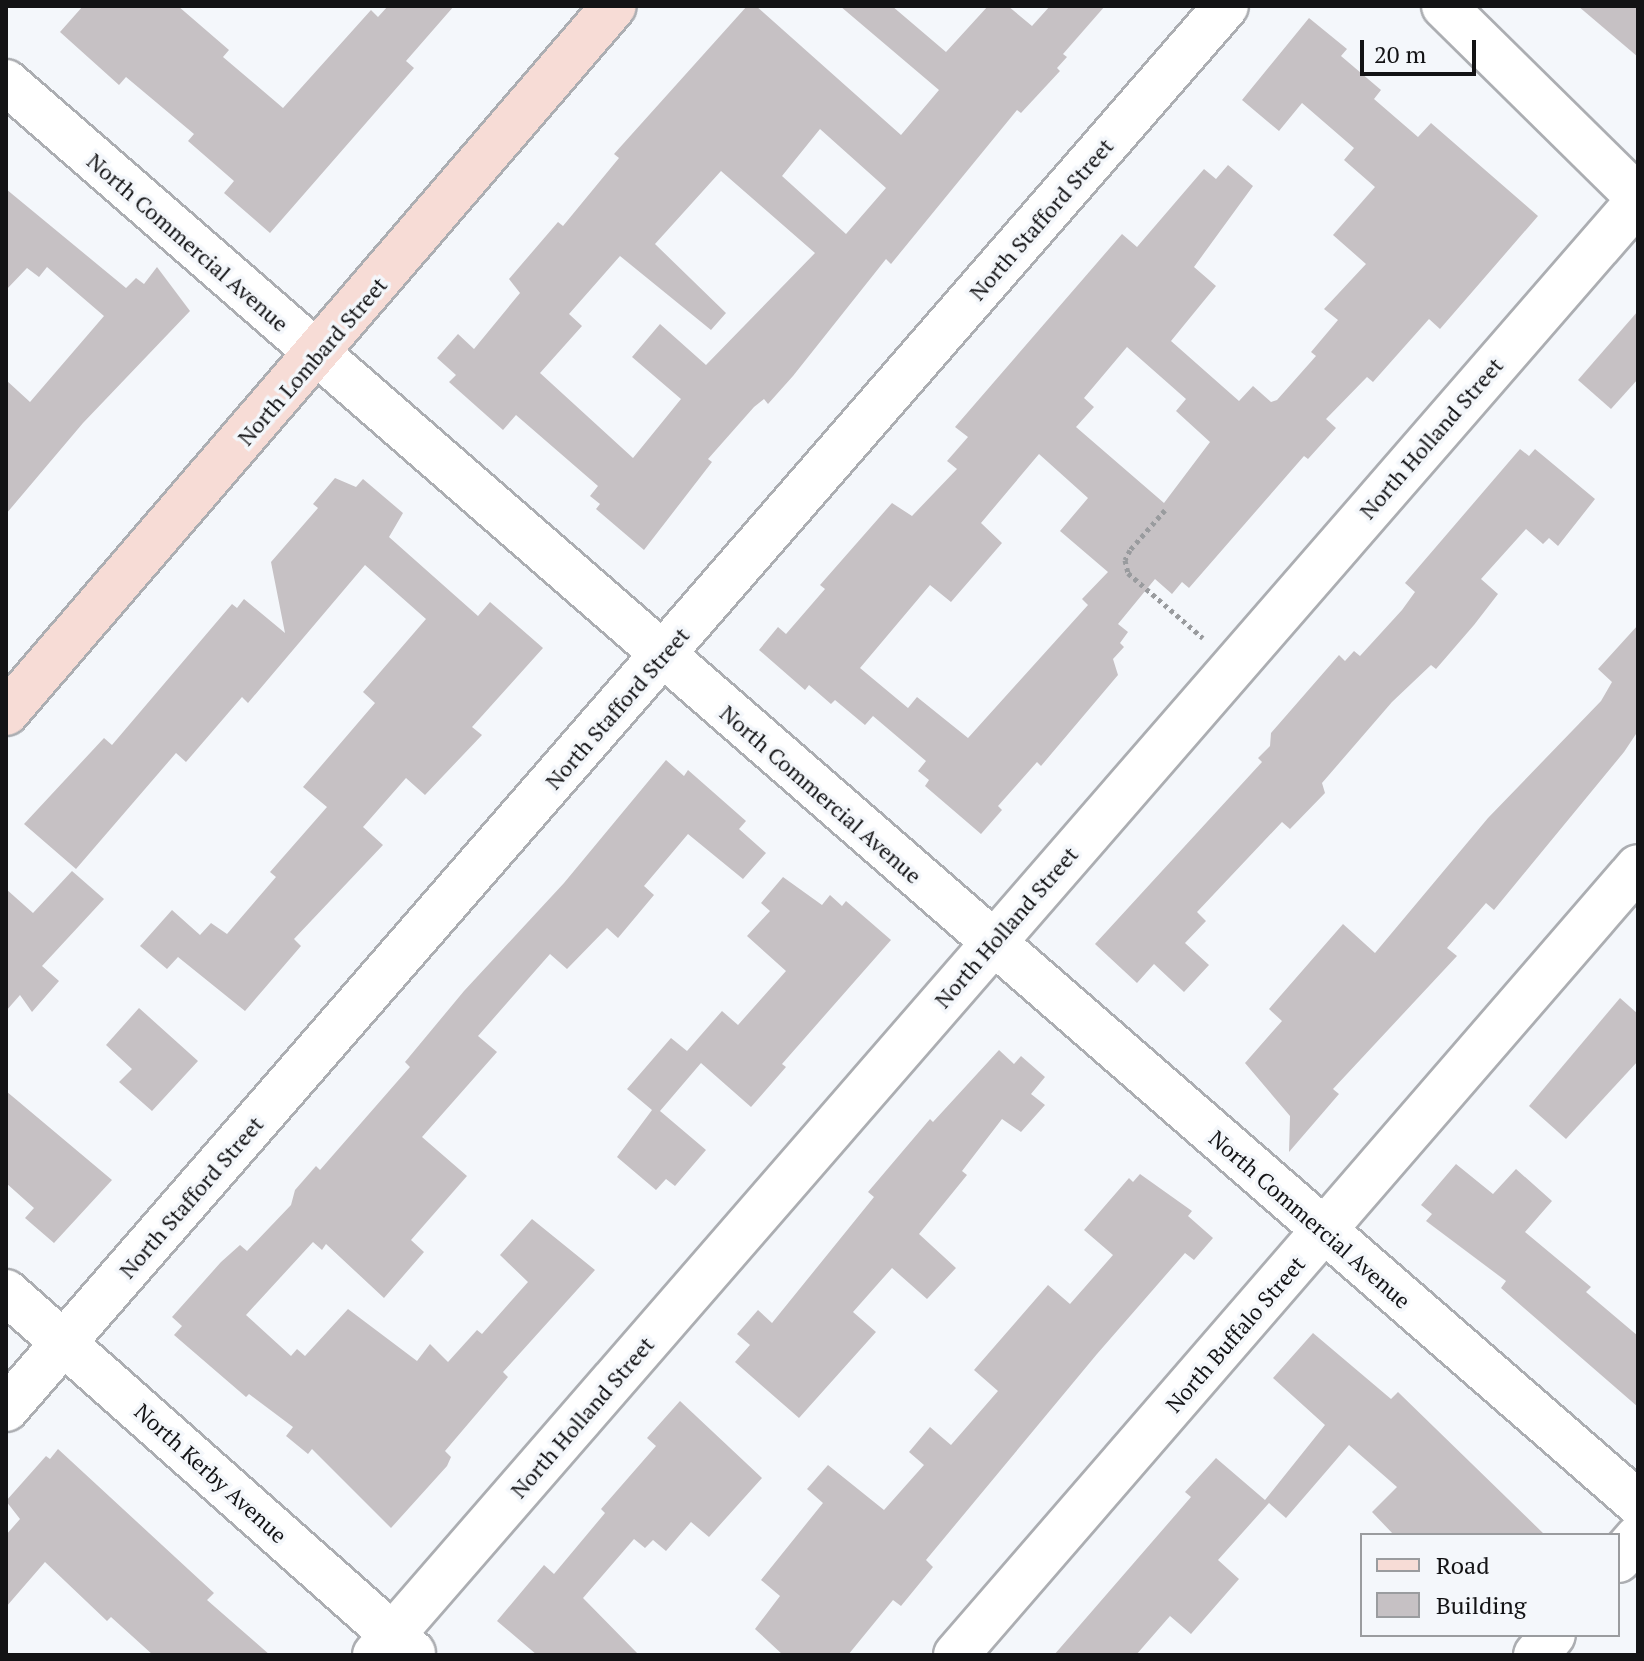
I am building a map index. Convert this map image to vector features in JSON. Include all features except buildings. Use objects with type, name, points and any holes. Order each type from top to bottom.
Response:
[{"type":"main road","name":"North Lombard Street","points":[[6,713],[318,355],[614,6]]},
{"type":"street","name":"North Stafford Street","points":[[6,1409],[1226,6]]},
{"type":"street","points":[[1444,6],[1638,199]]},
{"type":"street","name":"North Commercial Avenue","points":[[6,82],[1638,1503]]},
{"type":"street","name":"North Holland Street","points":[[394,1648],[993,943],[1638,199]]},
{"type":"street","name":"North Buffalo Street","points":[[956,1655],[1638,867]]},
{"type":"street","name":"North Kerby Avenue","points":[[6,1292],[394,1648]]},
{"type":"street","points":[[1620,1558],[1638,1537]]},
{"type":"street","points":[[1536,1655],[1551,1637]]},
{"type":"path","points":[[1165,510],[1130,550],[1128,573],[1235,664]]}]
